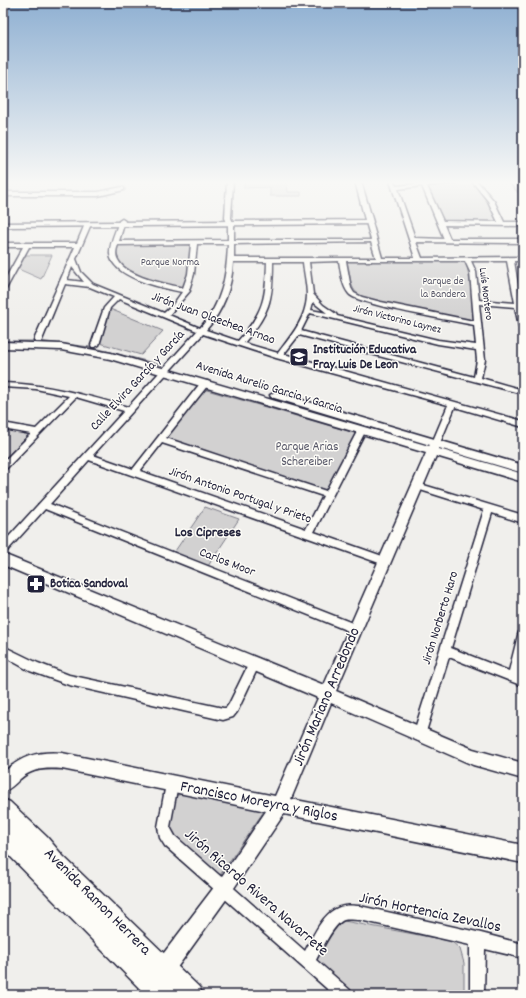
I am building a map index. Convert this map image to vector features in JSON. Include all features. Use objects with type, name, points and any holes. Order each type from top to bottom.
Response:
[{"type":"main road","name":"Avenida Ramon Herrera","points":[[3,809],[191,995]]},
{"type":"main road","name":"Avenida Ramon Herrera","points":[[3,836],[162,995]]},
{"type":"street","points":[[38,340],[86,228]]},
{"type":"street","points":[[121,228],[113,255],[114,260],[122,269],[157,283],[187,291]]},
{"type":"street","name":"Calle Elvira García y García","points":[[3,549],[202,331],[221,303],[231,274],[230,228]]},
{"type":"street","points":[[367,228],[369,241],[376,259]]},
{"type":"street","points":[[368,228],[376,259]]},
{"type":"street","points":[[409,228],[419,259]]},
{"type":"street","points":[[443,228],[448,240]]},
{"type":"street","points":[[413,240],[523,240]]},
{"type":"street","points":[[116,243],[369,241]]},
{"type":"street","points":[[165,315],[174,308],[187,291],[192,272],[194,242]]},
{"type":"street","points":[[3,245],[79,245]]},
{"type":"street","points":[[3,289],[27,245]]},
{"type":"street","name":"Luís Montero","points":[[467,258],[473,272],[481,360],[477,380]]},
{"type":"street","points":[[510,258],[521,306],[523,331]]},
{"type":"street","name":"Jirón Juan Olaechea Arnao","points":[[73,259],[78,272],[91,285],[202,331],[279,356],[523,424]]},
{"type":"street","points":[[279,356],[297,332],[308,311],[310,295],[306,259]]},
{"type":"street","points":[[342,259],[348,288],[352,294],[360,298],[380,304],[478,324]]},
{"type":"street","points":[[231,260],[523,259]]},
{"type":"street","points":[[240,344],[256,325],[265,311],[269,297],[270,260]]},
{"type":"street","points":[[63,282],[91,285]]},
{"type":"street","points":[[310,295],[321,306],[339,317]]},
{"type":"street","points":[[95,345],[108,308],[111,302],[118,297]]},
{"type":"street","points":[[476,302],[521,306]]},
{"type":"street","name":"Jirón Victorino Laynez","points":[[308,311],[339,317],[438,342],[480,348]]},
{"type":"street","points":[[297,332],[523,392]]},
{"type":"street","name":"Avenida Aurelio Garcia y Garcia","points":[[3,339],[38,340],[95,345],[167,368],[434,447],[523,478]]},
{"type":"street","name":"Avenida Aurelio Garcia y Garcia","points":[[3,345],[44,346],[78,350],[167,368],[204,383],[362,430],[523,469]]},
{"type":"street","points":[[134,473],[204,383]]},
{"type":"street","points":[[3,385],[43,387],[75,394],[129,410]]},
{"type":"street","points":[[3,467],[75,394]]},
{"type":"street","name":"Jirón Mariano Arredondo","points":[[164,969],[224,888],[280,806],[452,404]]},
{"type":"street","points":[[3,426],[37,432]]},
{"type":"street","points":[[308,534],[362,430]]},
{"type":"street","points":[[160,439],[329,494]]},
{"type":"street","name":"Jirón Antonio Portugal y Prieto","points":[[87,456],[385,561]]},
{"type":"street","points":[[417,486],[523,520]]},
{"type":"street","name":"Carlos Moor","points":[[44,504],[356,629]]},
{"type":"street","name":"Jirón Norberto Haro","points":[[419,735],[489,509]]},
{"type":"street","points":[[3,559],[254,663],[419,735],[473,757],[523,771]]},
{"type":"street","points":[[445,651],[518,679],[523,635]]},
{"type":"street","points":[[3,651],[34,667],[69,680],[223,714],[229,713],[233,708],[254,663]]},
{"type":"street","name":"Francisco Moreyra y Riglos","points":[[3,784],[27,763],[35,760],[62,761],[523,854]]},
{"type":"street","name":"Jirón Ricardo Rivera Navarrete","points":[[172,784],[164,827],[165,833],[170,841],[176,848],[224,888],[345,995]]},
{"type":"street","name":"Jirón Hortencia Zevallos","points":[[308,962],[328,925],[335,917],[343,913],[360,913],[477,939],[523,951]]},
{"type":"street","points":[[477,939],[477,995]]},
{"type":"green space","name":"Parque Norma","points":[[192,243],[185,289],[130,272],[118,262],[116,258],[118,244]]},
{"type":"green space","points":[[22,255],[52,255],[41,279],[16,268]]},
{"type":"green space","name":"Parque de la Bandera","points":[[347,261],[466,261],[475,321],[373,301],[365,298],[352,287]]},
{"type":"green space","points":[[110,309],[163,331],[141,355],[100,343]]},
{"type":"green space","points":[[3,341],[38,341],[91,347],[162,365],[159,368],[90,349],[3,343]]},
{"type":"green space","name":"Parque Arias Schereiber","points":[[203,390],[358,434],[324,497],[161,442]]},
{"type":"green space","points":[[3,429],[29,434],[3,460]]},
{"type":"green space","points":[[205,507],[239,519],[208,566],[173,554]]},
{"type":"green space","points":[[182,794],[264,811],[220,875],[197,859],[181,845],[171,831],[170,823],[175,796]]},
{"type":"green space","points":[[344,921],[451,941],[460,949],[464,963],[464,995],[352,995],[313,962],[329,931]]},
{"type":"place","name":"Institución Educativa Fray Luis De Leon","points":[[299,357]]},
{"type":"place","name":"Botica Sandoval","points":[[36,584]]},
{"type":"district","name":"Los Cipreses","points":[[208,533]]}]
